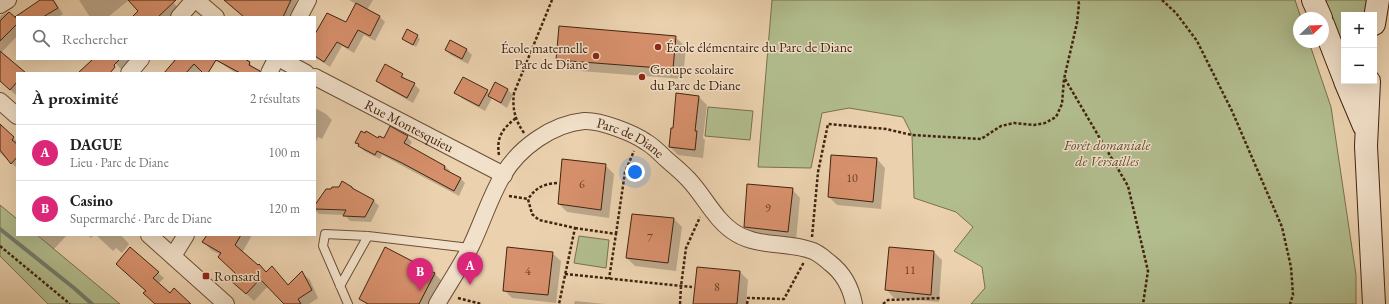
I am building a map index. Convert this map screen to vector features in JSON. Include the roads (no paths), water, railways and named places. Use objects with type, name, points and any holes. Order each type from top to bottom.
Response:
[{"type":"main road","points":[[1312,0],[1318,12]]},
{"type":"main road","points":[[1376,12],[1378,0]]},
{"type":"main road","points":[[1329,39],[1341,70]]},
{"type":"main road","points":[[1346,84],[1366,130]]},
{"type":"main road","points":[[1369,84],[1366,130],[1374,304]]},
{"type":"street","points":[[0,5],[8,0]]},
{"type":"street","points":[[180,16],[195,0],[215,16]]},
{"type":"street","points":[[300,16],[308,0]]},
{"type":"street","points":[[130,72],[140,60]]},
{"type":"street","points":[[270,72],[276,60]]},
{"type":"street","points":[[282,60],[304,72]]},
{"type":"street","name":"Rue Montesquieu","points":[[316,78],[504,175]]},
{"type":"street","points":[[0,100],[16,115]]},
{"type":"street","name":"Parc de Diane","points":[[437,304],[470,248],[504,175],[517,157],[531,143],[549,132],[572,123],[585,121],[608,125],[647,142],[689,179],[722,222],[736,234],[750,241],[798,247],[818,253],[835,267],[846,280],[854,304]]},
{"type":"street","points":[[150,236],[226,304]]},
{"type":"street","points":[[173,256],[185,236]]},
{"type":"lane","points":[[348,304],[323,246],[325,234],[368,236],[470,248]]},
{"type":"lane","points":[[340,286],[368,236]]},
{"type":"waterway","points":[[0,229],[92,304]]},
{"type":"place","name":"École élémentaire du Parc de Diane","points":[[658,47]]},
{"type":"place","name":"École maternelle Parc de Diane","points":[[596,56]]},
{"type":"place","name":"Groupe scolaire du Parc de Diane","points":[[642,77]]},
{"type":"place","name":"Ronsard","points":[[206,276]]},
{"type":"place","name":"DAGUE","points":[[470,285]]},
{"type":"place","name":"Casino","points":[[420,291]]},
{"type":"park label","name":"Forêt domaniale de Versailles","points":[[1107,154]]}]
